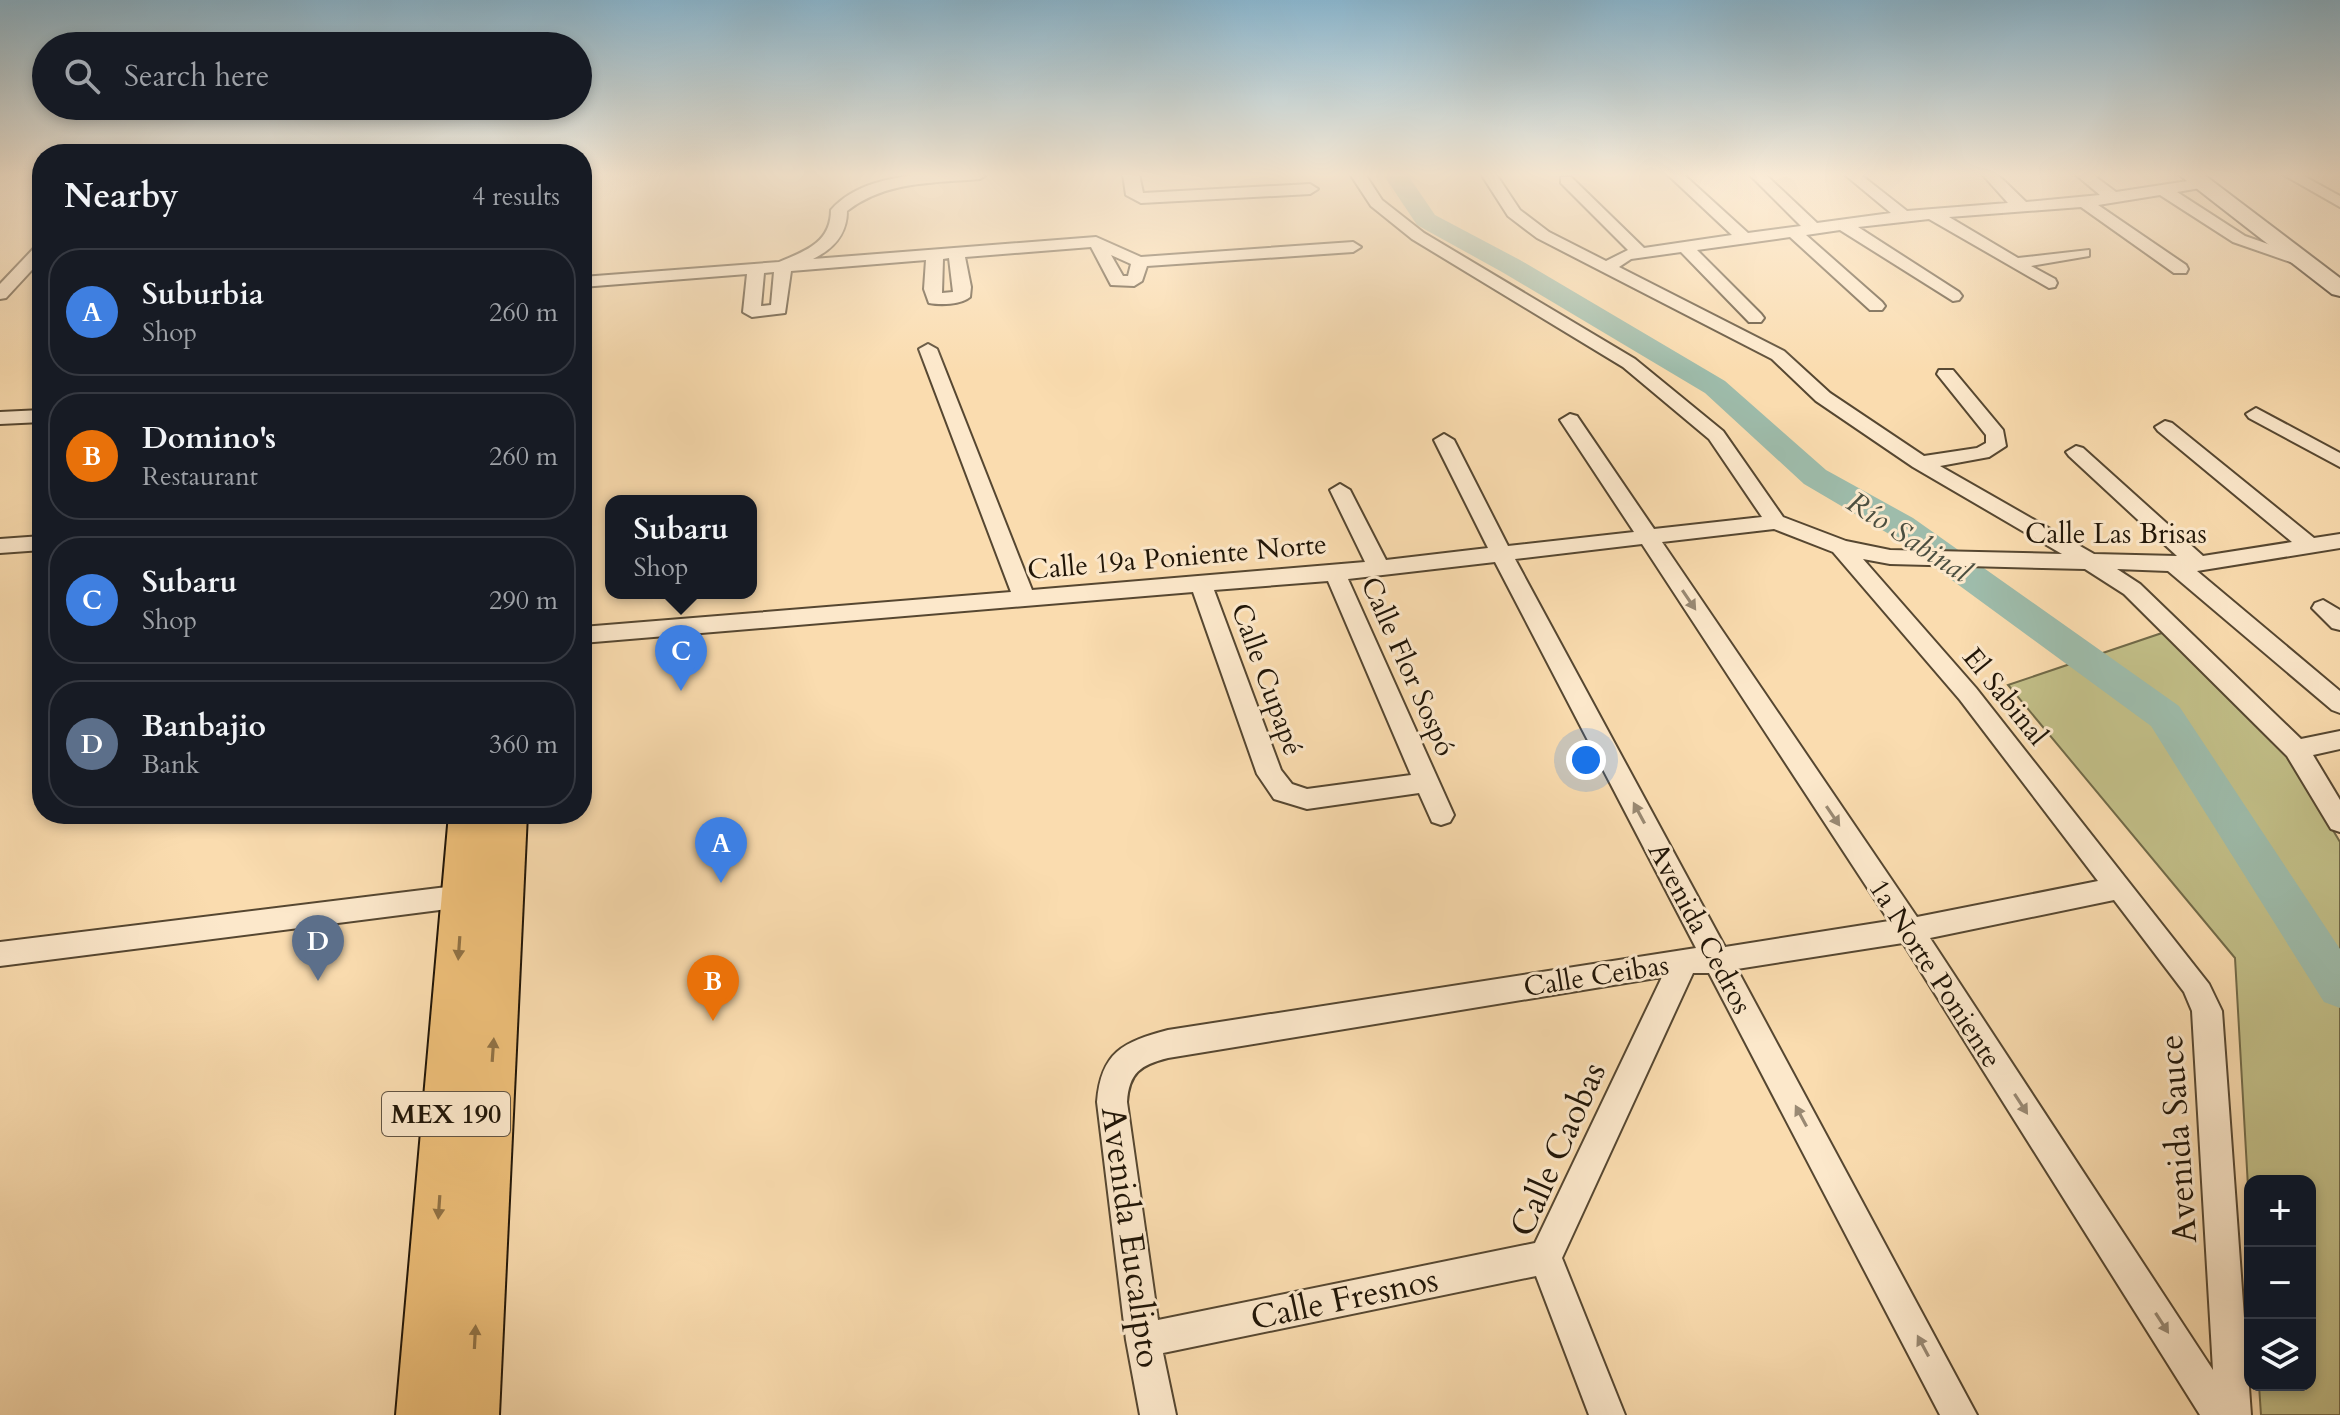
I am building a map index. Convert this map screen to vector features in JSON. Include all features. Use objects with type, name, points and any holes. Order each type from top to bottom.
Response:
[{"type":"main road","points":[[2273,240],[2340,289]]},
{"type":"main road","name":"MEX 190","points":[[424,1415],[468,824]]},
{"type":"main road","name":"MEX 190","points":[[471,1415],[506,824]]},
{"type":"street","points":[[783,266],[816,252],[831,240]]},
{"type":"street","points":[[1425,240],[1629,363],[1716,435],[1776,522],[1841,547]]},
{"type":"street","points":[[1552,240],[1778,355],[1823,397],[1920,463],[2132,589],[2296,749],[2340,822]]},
{"type":"street","points":[[1609,271],[1628,268],[1641,261],[1641,254],[1627,240]]},
{"type":"street","points":[[1641,254],[1738,240]]},
{"type":"street","points":[[1803,240],[1876,306]]},
{"type":"street","points":[[1867,240],[1953,296]]},
{"type":"street","points":[[1976,240],[2049,283]]},
{"type":"street","points":[[2138,240],[2180,269]]},
{"type":"street","points":[[2242,240],[2299,260]]},
{"type":"street","points":[[1096,242],[1117,281],[1134,281],[1139,272],[1139,262]]},
{"type":"street","points":[[592,281],[1096,242],[1139,262],[1353,247]]},
{"type":"street","points":[[1686,248],[1755,318]]},
{"type":"street","points":[[2015,263],[2083,253]]},
{"type":"street","points":[[935,256],[932,289],[935,299],[954,300],[961,297],[963,287],[956,254]]},
{"type":"street","points":[[0,268],[32,266]]},
{"type":"street","points":[[756,268],[752,310],[756,313],[780,308],[783,266]]},
{"type":"street","points":[[0,294],[32,267]]},
{"type":"street","points":[[928,349],[1024,598]]},
{"type":"street","points":[[1920,463],[1982,453],[1996,446],[1996,434],[1946,374]]},
{"type":"street","points":[[2256,414],[2340,461]]},
{"type":"street","points":[[0,418],[32,416]]},
{"type":"street","name":"1a Norte Poniente","points":[[1570,420],[1910,930],[2221,1415]]},
{"type":"street","points":[[2165,427],[2310,546]]},
{"type":"street","name":"Avenida Cedros","points":[[1444,440],[1959,1415]]},
{"type":"street","points":[[2076,452],[2199,564]]},
{"type":"street","points":[[1340,490],[1379,568]]},
{"type":"street","name":"Calle 19a Poniente Norte","points":[[592,634],[1335,573],[1776,522]]},
{"type":"street","name":"Calle Las Brisas","points":[[1841,547],[1890,557],[2199,564],[2340,541]]},
{"type":"street","points":[[0,546],[32,544]]},
{"type":"street","name":"El Sabinal","points":[[1841,547],[1968,694],[2118,888]]},
{"type":"street","points":[[2172,562],[2340,704]]},
{"type":"street","name":"Calle Flor Sospó","points":[[1335,573],[1441,815]]},
{"type":"street","name":"Calle Cupapé","points":[[1201,585],[1270,774],[1283,792],[1307,799],[1428,782]]},
{"type":"street","points":[[2296,749],[2340,740]]},
{"type":"street","name":"Calle Ceibas","points":[[1123,1061],[1144,1050],[1168,1044],[1684,961],[1718,960],[1910,930],[2118,888]]},
{"type":"street","name":"Avenida Sauce","points":[[2118,888],[2195,984],[2207,1011],[2233,1415]]},
{"type":"street","points":[[0,954],[463,896]]},
{"type":"street","name":"Calle Caobas","points":[[1607,1415],[1545,1257],[1684,961]]},
{"type":"street","name":"Avenida Eucalipto","points":[[1123,1061],[1112,1080],[1112,1102],[1143,1340],[1158,1415]]},
{"type":"street","name":"Calle Fresnos","points":[[1143,1340],[1545,1257]]},
{"type":"shaded area","points":[[2165,632],[2282,745],[2340,842],[2340,1415],[2261,1415],[2259,1391],[2316,1391],[2316,1175],[2247,1175],[2235,958],[2008,685]]},
{"type":"waterway","name":"Río Sabinal","points":[[1463,240],[1715,387],[1815,477],[1901,526],[2165,716],[2340,988]]},
{"type":"place","name":"Subaru","points":[[681,691]]},
{"type":"place","name":"Suburbia","points":[[721,883]]},
{"type":"place","name":"Banbajio","points":[[318,981]]},
{"type":"place","name":"Domino's","points":[[713,1021]]}]
